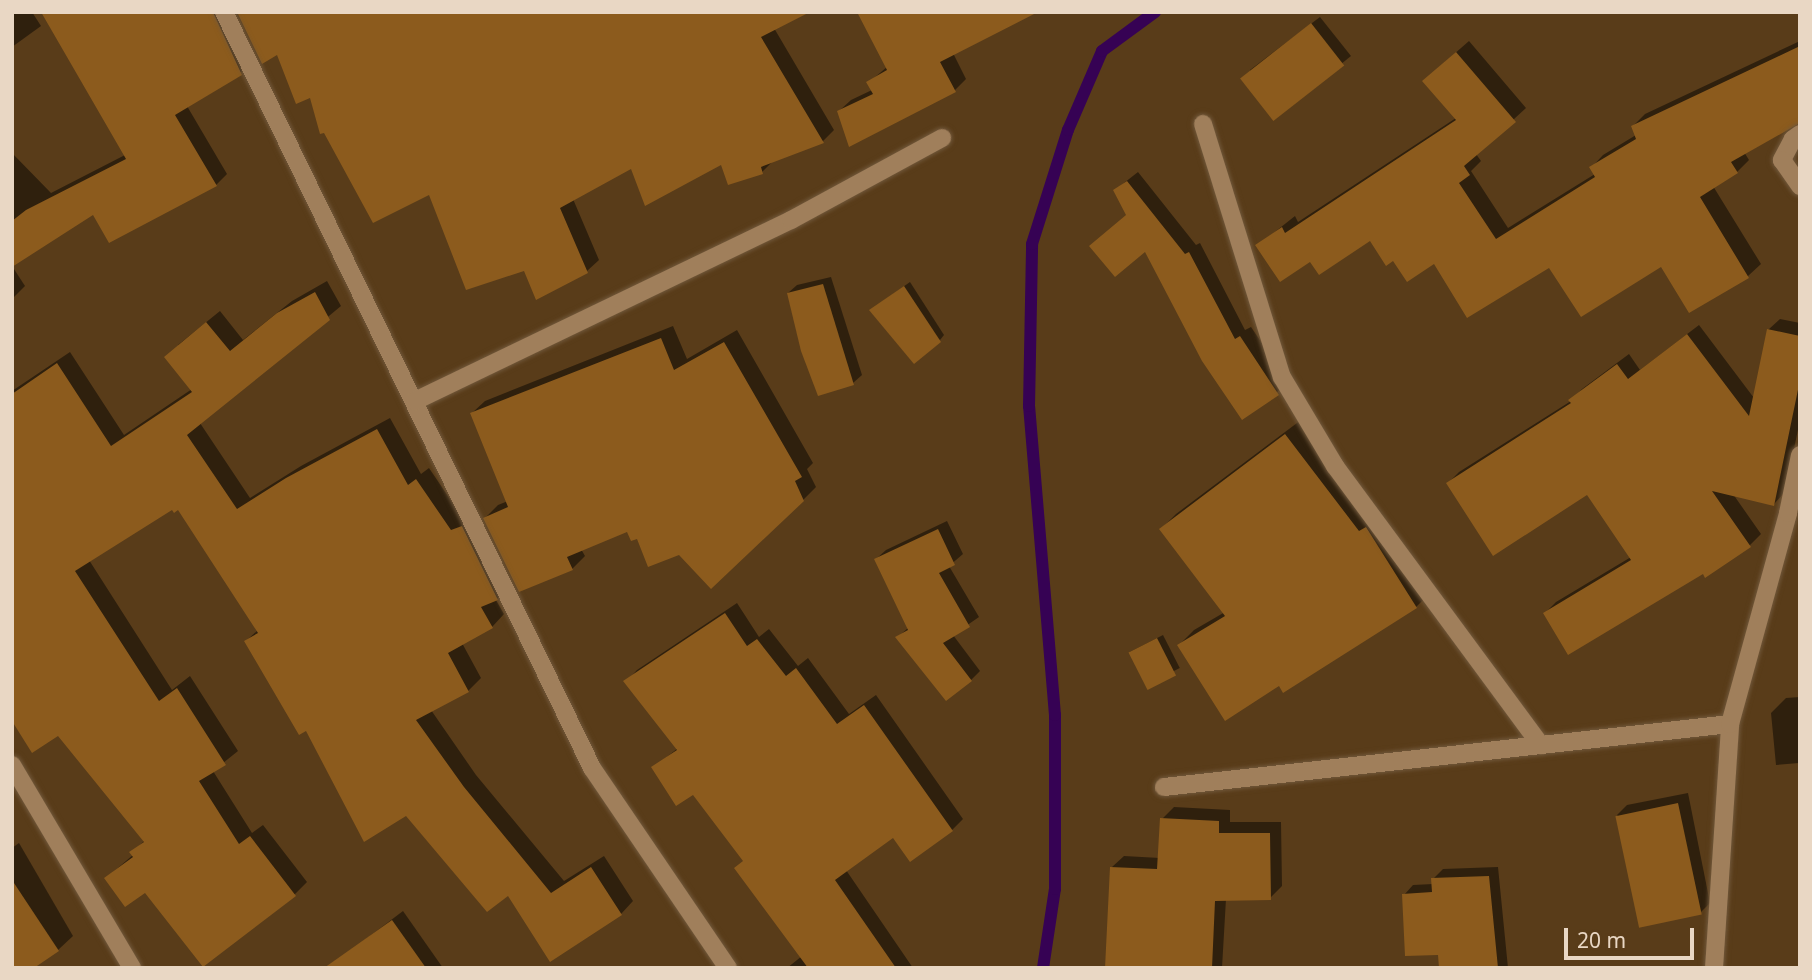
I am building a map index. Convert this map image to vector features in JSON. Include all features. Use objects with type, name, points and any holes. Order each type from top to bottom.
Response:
[{"type":"street","points":[[224,12],[593,768],[728,968]]},
{"type":"street","points":[[1203,124],[1282,377],[1335,466],[1541,745]]},
{"type":"street","points":[[1800,134],[1793,139],[1782,160],[1800,187]]},
{"type":"street","points":[[415,401],[790,220],[942,138]]},
{"type":"street","points":[[1714,968],[1718,953],[1730,724],[1788,513],[1800,455]]},
{"type":"street","points":[[1164,787],[1730,724]]},
{"type":"street","points":[[12,765],[132,968]]},
{"type":"building","points":[[41,12],[213,12],[242,75],[175,115],[217,186],[109,243],[93,215],[12,267],[12,221],[26,210],[126,159]]},
{"type":"building","points":[[237,12],[810,12],[761,37],[824,143],[761,167],[763,174],[728,185],[721,165],[645,206],[631,169],[560,208],[588,273],[536,300],[524,271],[466,290],[429,195],[373,223],[324,133],[320,134],[310,98],[296,104],[277,55],[262,64]]},
{"type":"building","points":[[857,12],[1038,12],[940,62],[956,92],[849,147],[837,111],[873,94],[866,82],[887,70]]},
{"type":"building","points":[[1311,23],[1344,66],[1273,121],[1240,78]]},
{"type":"building","points":[[1800,46],[1800,123],[1731,162],[1738,173],[1700,197],[1749,278],[1689,313],[1661,267],[1581,317],[1549,268],[1467,318],[1434,264],[1407,282],[1393,261],[1386,266],[1370,241],[1319,275],[1310,262],[1280,282],[1255,245],[1282,227],[1285,233],[1456,120],[1422,81],[1456,52],[1516,122],[1464,166],[1470,175],[1459,183],[1496,239],[1595,177],[1589,167],[1636,139],[1631,126]]},
{"type":"building","points":[[1127,181],[1185,254],[1189,252],[1235,339],[1240,336],[1279,395],[1242,420],[1202,361],[1145,252],[1115,277],[1089,246],[1126,215],[1113,190]]},
{"type":"building","points":[[823,284],[854,385],[818,396],[801,351],[787,293]]},
{"type":"building","points":[[904,286],[941,342],[914,364],[869,310]]},
{"type":"building","points":[[315,292],[330,320],[187,435],[237,509],[286,478],[377,429],[408,485],[416,479],[451,530],[462,526],[498,600],[481,607],[493,628],[448,653],[469,692],[416,720],[464,787],[551,893],[591,867],[622,915],[550,962],[508,896],[487,912],[406,816],[364,842],[306,731],[299,735],[244,641],[258,633],[178,510],[174,513],[172,510],[75,571],[159,701],[177,688],[226,765],[199,781],[239,844],[250,836],[296,896],[203,967],[145,893],[125,907],[104,878],[133,857],[129,852],[144,842],[58,736],[32,753],[12,721],[12,394],[57,363],[111,446],[192,392],[164,357],[206,322],[230,351],[277,313]]},
{"type":"building","points":[[1767,329],[1800,336],[1800,380],[1774,506],[1712,491],[1751,547],[1705,578],[1703,574],[1568,655],[1543,613],[1631,560],[1587,495],[1493,556],[1446,483],[1571,403],[1568,400],[1617,364],[1628,379],[1687,334],[1749,416]]},
{"type":"building","points":[[661,338],[674,370],[724,342],[802,477],[795,481],[804,501],[711,589],[679,555],[648,567],[637,539],[631,541],[627,532],[567,557],[573,570],[519,592],[483,518],[508,507],[470,413]]},
{"type":"building","points":[[1285,434],[1359,531],[1366,527],[1417,608],[1283,693],[1279,686],[1225,721],[1177,645],[1225,616],[1159,529]]},
{"type":"building","points":[[938,529],[955,565],[939,573],[970,627],[943,643],[972,681],[946,701],[895,637],[908,630],[874,559]]},
{"type":"building","points":[[725,613],[747,646],[757,639],[786,676],[796,668],[837,724],[864,705],[953,831],[910,862],[893,838],[835,880],[896,968],[808,968],[734,868],[743,861],[693,795],[676,806],[651,767],[677,750],[623,681]]},
{"type":"building","points":[[1157,638],[1176,675],[1148,690],[1128,653]]},
{"type":"building","points":[[1678,803],[1702,915],[1639,928],[1615,816]]},
{"type":"building","points":[[1160,818],[1219,821],[1219,833],[1270,833],[1271,900],[1215,901],[1212,968],[1105,968],[1110,867],[1157,869]]},
{"type":"building","points":[[1489,876],[1498,968],[1439,968],[1438,955],[1405,956],[1402,894],[1432,892],[1431,878]]},
{"type":"building","points":[[12,880],[59,951],[34,968],[12,968]]},
{"type":"building","points":[[392,920],[426,968],[324,968]]},
{"type":"waterway","points":[[1043,968],[1055,889],[1055,715],[1029,406],[1032,244],[1068,130],[1102,51],[1155,12]]}]
